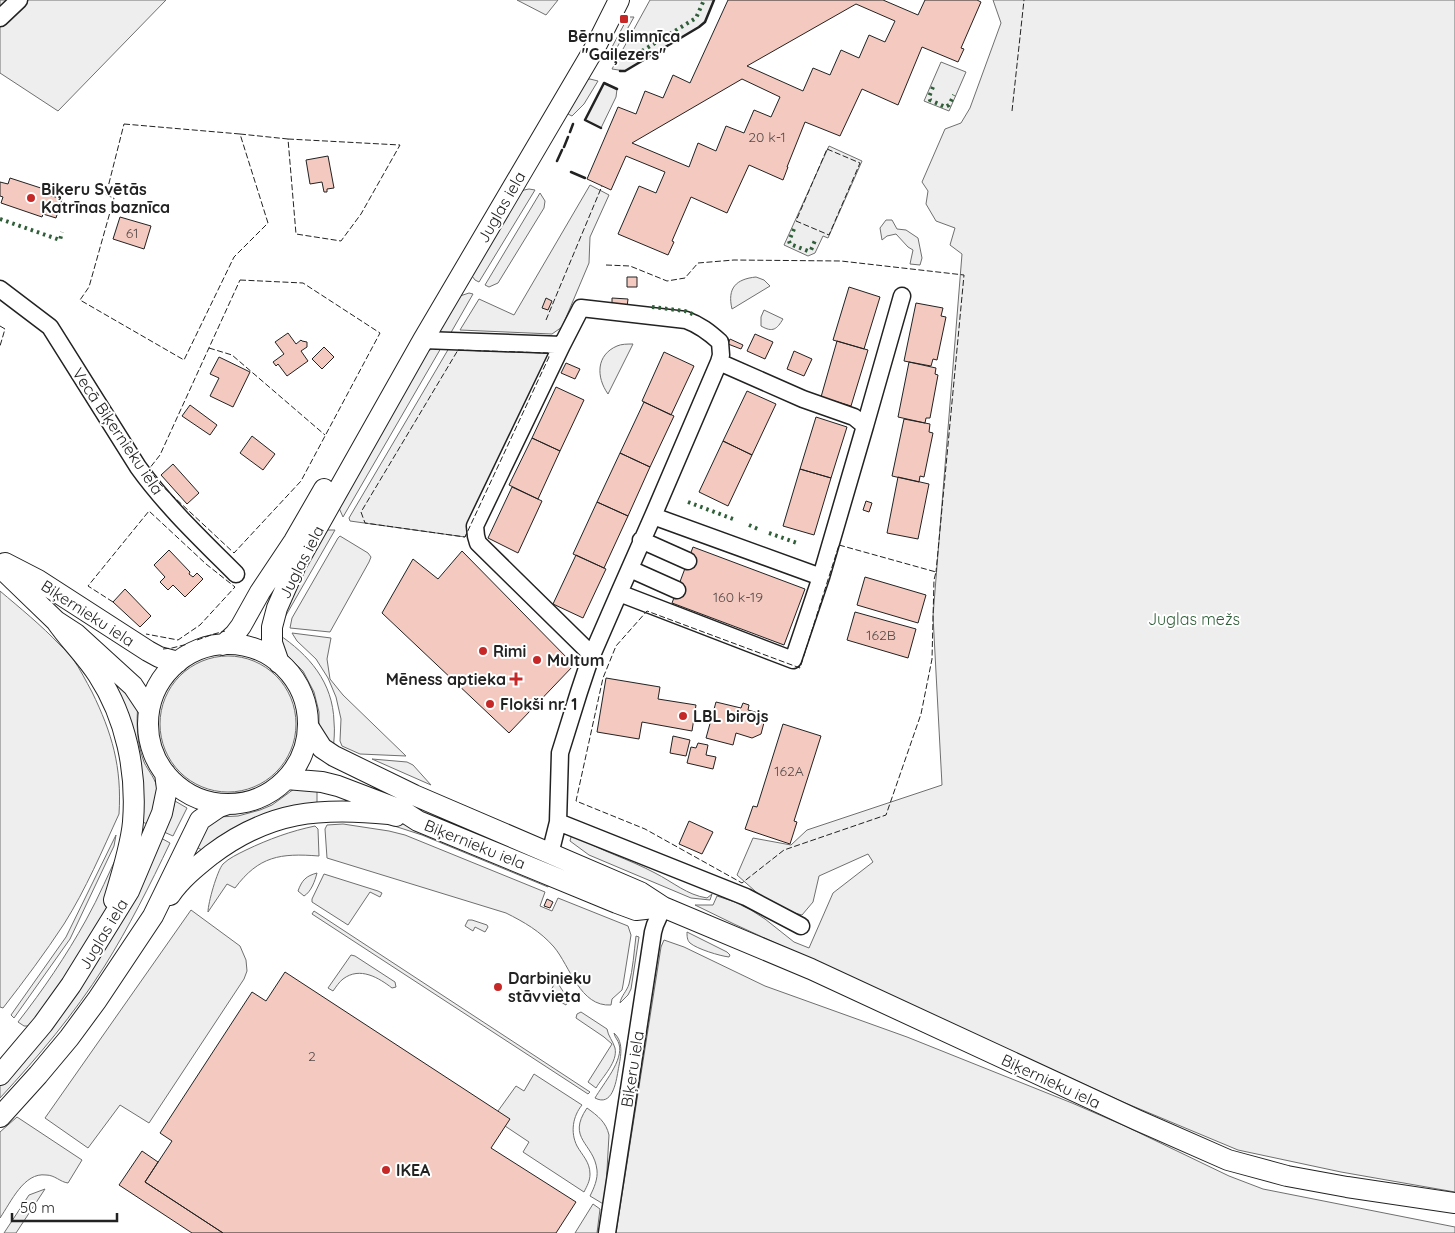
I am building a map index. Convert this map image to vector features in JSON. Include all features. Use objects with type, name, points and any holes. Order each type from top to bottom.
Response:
[{"type":"main road","name":"Juglas iela","points":[[279,663],[272,643],[272,627],[277,608],[296,565],[423,340],[596,44],[619,0]]},
{"type":"main road","name":"Juglas iela","points":[[232,645],[235,634],[276,570],[330,478],[352,445],[381,414]]},
{"type":"main road","name":"Biķernieku iela","points":[[0,561],[38,580],[148,651],[159,657],[178,662]]},
{"type":"main road","name":"Biķernieku iela","points":[[0,567],[56,621],[76,634],[133,686],[150,710]]},
{"type":"main road","name":"Biķernieku iela","points":[[29,595],[90,634],[136,670],[156,690]]},
{"type":"main road","points":[[56,621],[82,652],[110,694],[131,760],[133,823],[107,926]]},
{"type":"main road","points":[[232,645],[261,652],[279,663],[289,673],[300,691],[305,705],[308,726],[304,748],[295,767],[286,779],[263,796],[242,803],[228,804],[207,801],[181,789],[165,773],[157,761],[151,747],[148,732],[150,710],[156,690],[163,678],[178,662],[202,648],[232,645]]},
{"type":"main road","name":"Biķernieku iela","points":[[308,726],[322,748],[334,756],[372,773],[546,863]]},
{"type":"main road","name":"Biķernieku iela","points":[[304,748],[315,760],[329,767],[376,787],[414,796]]},
{"type":"main road","name":"Juglas iela","points":[[0,1075],[43,1024],[72,985],[129,891],[162,813],[167,789],[165,773]]},
{"type":"main road","name":"Biķernieku iela","points":[[286,779],[322,782],[338,786],[401,810],[418,821],[640,892],[663,907],[811,969],[1137,1120],[1228,1160],[1287,1176],[1455,1203]]},
{"type":"main road","name":"Juglas iela","points":[[122,961],[131,933],[189,814],[197,805],[207,801]]},
{"type":"main road","name":"Juglas iela","points":[[0,1117],[69,1038],[97,1000],[153,916],[200,820],[219,807],[228,804]]},
{"type":"main road","points":[[153,916],[178,884],[202,863],[231,840],[259,827],[299,815],[334,810],[389,814],[418,821]]},
{"type":"street","points":[[0,18],[19,0]]},
{"type":"street","name":"Vecā Biķernieku iela","points":[[0,289],[50,327],[149,483],[180,518],[236,574]]},
{"type":"street","points":[[618,593],[793,660],[822,577],[902,296]]},
{"type":"street","points":[[546,863],[558,822],[560,753],[579,692],[618,593],[653,516],[721,355],[720,342],[697,324],[686,320],[581,308],[475,526],[478,543],[592,655]]},
{"type":"street","points":[[423,340],[562,345]]},
{"type":"street","points":[[719,362],[803,399],[854,417],[865,426]]},
{"type":"street","points":[[653,516],[822,577]]},
{"type":"street","points":[[642,540],[688,561]]},
{"type":"street","points":[[630,569],[678,590]]},
{"type":"street","points":[[558,822],[746,897],[801,926]]},
{"type":"street","name":"Biķeru iela","points":[[607,1233],[653,932],[663,907]]},
{"type":"green space","points":[[0,0],[166,0],[58,111],[0,73]]},
{"type":"green space","points":[[517,0],[558,0],[546,15]]},
{"type":"green space","points":[[650,0],[714,0],[705,22],[699,27],[625,71],[612,69]]},
{"type":"green space","name":"Juglas mežs","points":[[993,0],[1455,0],[1455,1192],[1341,1172],[1238,1150],[1123,1102],[695,905],[713,905],[717,896],[735,902],[765,919],[794,942],[809,948],[833,893],[873,862],[868,854],[819,876],[813,902],[802,915],[773,907],[737,875],[753,838],[791,845],[807,830],[942,785],[933,616],[962,254],[950,245],[955,228],[936,221],[926,204],[928,191],[922,182],[945,129],[961,123],[970,108],[1001,23]]},
{"type":"green space","points":[[628,17],[634,17],[615,51],[612,47]]},
{"type":"green space","points":[[941,62],[966,72],[949,111],[924,101]]},
{"type":"green space","points":[[584,80],[598,81],[584,104],[572,116],[568,114],[567,112]]},
{"type":"green space","points":[[604,83],[617,89],[616,97],[601,128],[585,120]]},
{"type":"green space","points":[[829,146],[862,161],[828,238],[823,236],[815,253],[808,256],[784,245]]},
{"type":"green space","points":[[590,185],[609,195],[590,237],[589,263],[562,327],[552,334],[460,330],[479,299],[514,315]]},
{"type":"green space","points":[[529,189],[535,190],[479,282],[475,280],[472,276],[473,273],[519,194]]},
{"type":"green space","points":[[540,193],[545,201],[544,208],[498,283],[489,287],[485,285]]},
{"type":"green space","points":[[886,220],[892,220],[897,229],[906,230],[918,238],[922,258],[920,265],[910,264],[913,250],[896,234],[887,236],[882,240],[880,228]]},
{"type":"green space","points":[[756,277],[764,280],[770,286],[732,309],[732,290],[738,282]]},
{"type":"green space","points":[[469,293],[473,294],[449,336],[442,334],[440,331],[441,327],[460,296]]},
{"type":"green space","points":[[764,310],[783,319],[774,329],[761,326],[761,317]]},
{"type":"green space","points":[[633,344],[608,394],[601,381],[600,374],[600,367],[605,355],[617,346]]},
{"type":"green space","points":[[433,348],[441,348],[343,517],[339,508],[427,352]]},
{"type":"green space","points":[[449,348],[458,350],[548,353],[549,357],[465,537],[350,521],[349,518]]},
{"type":"green space","points":[[324,530],[335,530],[281,624],[280,616]]},
{"type":"green space","points":[[340,536],[368,553],[371,557],[369,562],[330,632],[290,628],[292,618]]},
{"type":"green space","points":[[0,591],[53,638],[81,671],[99,707],[110,736],[117,766],[120,797],[119,814],[79,897],[49,946],[3,1008],[0,1007]]},
{"type":"green space","points":[[292,633],[331,638],[327,659],[330,679],[343,695],[406,756],[360,754],[342,746],[340,741],[341,719],[336,697],[328,678],[316,659],[297,641]]},
{"type":"green space","points":[[278,634],[300,651],[324,682],[333,708],[333,750],[319,730],[319,712],[314,692],[303,671],[286,654]]},
{"type":"green space","points":[[228,656],[254,661],[276,676],[291,698],[296,724],[291,750],[276,772],[254,787],[228,792],[202,787],[180,772],[165,750],[160,724],[165,698],[180,676],[202,661]]},
{"type":"green space","points":[[110,670],[138,704],[138,741],[144,762],[157,786],[156,803],[150,825],[140,821]]},
{"type":"green space","points":[[372,759],[407,762],[413,765],[431,785]]},
{"type":"green space","points":[[317,787],[317,804],[204,851],[192,845],[199,831],[218,817],[238,816],[260,810],[272,805],[294,789]]},
{"type":"green space","points":[[175,801],[187,808],[173,836],[164,832],[172,814]]},
{"type":"green space","points":[[385,823],[401,823],[418,829],[550,883],[548,887],[422,835]]},
{"type":"green space","points":[[343,824],[405,835],[545,892],[540,906],[552,911],[558,898],[628,926],[631,935],[622,990],[612,999],[611,1005],[600,1004],[591,999],[577,984],[560,955],[549,941],[532,927],[506,913],[327,858],[325,829],[327,825]]},
{"type":"green space","points":[[315,826],[318,829],[319,856],[282,856],[262,863],[244,877],[235,888],[227,884],[208,912],[216,880],[225,862],[272,839]]},
{"type":"green space","points":[[116,835],[114,846],[70,939],[14,1018],[11,1015],[66,937]]},
{"type":"green space","points":[[574,835],[594,846],[645,868],[693,894],[707,898],[712,894],[710,900],[691,898],[589,855],[570,841]]},
{"type":"green space","points":[[161,838],[170,843],[139,906],[104,967],[55,1035],[0,1098],[0,1085],[9,1076]]},
{"type":"green space","points":[[121,848],[113,890],[104,914],[84,952],[30,1026],[24,1026],[18,1022],[54,972],[78,933]]},
{"type":"green space","points":[[317,873],[311,889],[304,896],[298,891],[301,884],[307,877]]},
{"type":"green space","points":[[324,874],[382,893],[380,897],[370,892],[348,925],[312,902]]},
{"type":"green space","points":[[191,910],[240,946],[246,960],[247,971],[244,979],[149,1123],[120,1105],[88,1148],[45,1118]]},
{"type":"green space","points":[[314,911],[590,1092],[588,1094],[312,914]]},
{"type":"green space","points":[[468,920],[487,925],[488,927],[485,932],[475,927],[473,931],[465,926]]},
{"type":"green space","points":[[687,932],[727,952],[730,955],[729,957],[709,952],[693,945],[688,941]]},
{"type":"green space","points":[[636,936],[639,937],[631,989],[620,1003],[628,987]]},
{"type":"green space","points":[[664,940],[684,947],[765,986],[907,1037],[1072,1103],[1229,1176],[1263,1189],[1455,1227],[1455,1233],[616,1233],[661,947]]},
{"type":"green space","points":[[351,955],[395,982],[396,987],[392,988],[375,977],[363,973],[349,975],[333,991],[328,988]]},
{"type":"green space","points":[[555,983],[559,985],[568,999],[566,1005],[557,1000],[559,995],[551,990]]},
{"type":"green space","points":[[581,1012],[607,1029],[615,1048],[612,1064],[596,1088],[588,1082],[612,1044],[576,1018],[577,1014]]},
{"type":"green space","points":[[614,1033],[620,1041],[621,1056],[612,1092],[609,1097],[601,1100],[595,1098],[612,1072],[620,1050]]},
{"type":"green space","points":[[534,1074],[582,1105],[576,1114],[573,1130],[577,1146],[590,1170],[584,1192],[523,1152],[529,1142],[505,1126],[498,1111],[516,1086],[524,1091]]},
{"type":"green space","points":[[587,1108],[606,1126],[609,1135],[605,1205],[590,1196],[596,1180],[597,1170],[595,1161],[580,1134],[579,1127],[581,1118]]},
{"type":"green space","points":[[17,1117],[82,1160],[68,1183],[49,1175],[38,1175],[31,1178],[19,1189],[0,1218],[0,1132]]},
{"type":"green space","points":[[45,1189],[16,1233],[4,1233],[29,1195]]},
{"type":"green space","points":[[593,1204],[600,1209],[597,1233],[575,1233]]},
{"type":"building","points":[[728,0],[883,0],[918,15],[925,0],[977,0],[981,2],[961,48],[964,49],[958,62],[922,47],[898,105],[862,89],[840,136],[805,122],[783,180],[749,165],[727,213],[691,197],[668,255],[618,234],[639,186],[656,193],[665,172],[626,156],[611,190],[587,179],[618,107],[636,114],[645,91],[663,98],[673,75],[690,83]],"holes":[[[856,4],[895,21],[885,42],[869,35],[859,58],[841,50],[830,75],[813,68],[803,91],[747,66]],[[742,79],[780,97],[771,117],[754,110],[744,133],[726,126],[716,151],[698,143],[689,167],[632,143]]]},
{"type":"building","points":[[328,156],[334,188],[327,189],[327,192],[324,192],[322,182],[310,184],[306,160]]},
{"type":"building","name":"Biķeru Svētās Katrīnas baznīca","points":[[10,178],[50,191],[49,195],[62,199],[56,218],[43,214],[42,217],[1,203],[3,197],[0,196],[0,182],[8,184]]},
{"type":"building","points":[[120,217],[151,226],[144,249],[113,239]]},
{"type":"building","points":[[627,277],[637,277],[637,287],[627,287]]},
{"type":"building","points":[[849,287],[880,297],[864,349],[833,340]]},
{"type":"building","points":[[546,298],[552,301],[548,310],[542,308]]},
{"type":"building","points":[[612,298],[628,299],[627,307],[612,306]]},
{"type":"building","points":[[916,303],[943,308],[941,316],[946,317],[937,360],[933,359],[931,366],[904,361]]},
{"type":"building","points":[[288,333],[296,344],[301,340],[307,342],[307,347],[301,351],[308,361],[287,376],[278,364],[276,366],[273,362],[284,354],[275,342]]},
{"type":"building","points":[[755,334],[773,342],[765,359],[747,351]]},
{"type":"building","points":[[730,339],[743,345],[741,349],[728,344]]},
{"type":"building","points":[[837,341],[868,350],[851,406],[821,397]]},
{"type":"building","points":[[324,347],[334,357],[322,369],[312,359]]},
{"type":"building","points":[[794,351],[812,359],[804,376],[787,369]]},
{"type":"building","points":[[664,352],[694,366],[671,415],[642,401]]},
{"type":"building","points":[[219,357],[250,372],[233,407],[210,396],[219,378],[210,374]]},
{"type":"building","points":[[909,362],[936,368],[935,374],[938,375],[930,418],[926,418],[925,423],[898,417]]},
{"type":"building","points":[[566,363],[580,369],[575,379],[561,373]]},
{"type":"building","points":[[556,387],[584,400],[560,451],[532,438]]},
{"type":"building","points":[[747,391],[776,404],[752,455],[723,441]]},
{"type":"building","points":[[644,402],[674,416],[650,467],[620,453]]},
{"type":"building","points":[[190,405],[217,425],[210,435],[182,416]]},
{"type":"building","points":[[816,417],[847,427],[831,478],[800,469]]},
{"type":"building","points":[[904,419],[930,424],[929,432],[933,433],[924,477],[920,476],[919,482],[892,476]]},
{"type":"building","points":[[252,436],[275,454],[263,470],[240,453]]},
{"type":"building","points":[[532,438],[560,451],[538,499],[509,485]]},
{"type":"building","points":[[723,441],[752,455],[728,506],[699,492]]},
{"type":"building","points":[[620,453],[650,467],[628,516],[597,502]]},
{"type":"building","points":[[173,464],[199,493],[187,504],[161,475]]},
{"type":"building","points":[[800,469],[831,478],[814,535],[783,526]]},
{"type":"building","points":[[898,477],[929,484],[918,539],[887,533]]},
{"type":"building","points":[[512,487],[542,501],[518,553],[488,538]]},
{"type":"building","points":[[866,501],[872,503],[869,512],[863,510]]},
{"type":"building","points":[[597,502],[628,516],[604,568],[573,554]]},
{"type":"building","points":[[693,547],[805,589],[784,645],[672,603]]},
{"type":"building","points":[[169,550],[190,572],[189,574],[193,577],[197,573],[203,579],[185,597],[173,585],[168,590],[160,582],[165,577],[154,565]]},
{"type":"building","points":[[462,551],[574,665],[509,733],[382,613],[413,559],[438,579]]},
{"type":"building","points":[[576,555],[606,569],[583,618],[553,604]]},
{"type":"building","points":[[865,577],[926,595],[918,623],[857,605]]},
{"type":"building","points":[[125,589],[151,616],[140,627],[113,602]]},
{"type":"building","points":[[855,612],[916,629],[908,658],[847,640]]},
{"type":"building","points":[[606,678],[660,687],[658,699],[696,705],[692,731],[642,722],[639,739],[597,732]]},
{"type":"building","points":[[716,702],[741,708],[743,703],[749,705],[748,710],[766,715],[761,734],[752,738],[736,733],[733,745],[706,738]]},
{"type":"building","points":[[783,724],[821,736],[794,821],[797,822],[790,844],[745,829],[753,806],[757,807]]},
{"type":"building","points":[[673,736],[690,740],[686,756],[670,753]]},
{"type":"building","points":[[698,743],[708,745],[706,755],[716,757],[713,769],[687,763],[691,747],[696,748]]},
{"type":"building","points":[[689,821],[713,832],[702,854],[679,844]]},
{"type":"building","points":[[547,899],[553,902],[550,908],[544,906]]},
{"type":"building","points":[[285,972],[510,1119],[491,1148],[576,1202],[556,1233],[223,1233],[145,1182],[172,1141],[160,1133],[252,992],[266,1001]]},
{"type":"building","points":[[142,1151],[158,1162],[145,1182],[223,1233],[192,1233],[119,1185]]},
{"type":"hedge","points":[[642,51],[696,18],[704,0]]},
{"type":"hedge","points":[[933,87],[929,97],[930,100],[945,107],[949,105],[954,95]]},
{"type":"hedge","points":[[0,219],[60,240],[62,232]]},
{"type":"hedge","points":[[794,229],[789,241],[790,244],[808,251],[811,250],[816,238]]},
{"type":"hedge","points":[[652,307],[685,311],[695,315]]},
{"type":"hedge","points":[[688,502],[733,519]]},
{"type":"hedge","points":[[749,525],[760,530]]},
{"type":"hedge","points":[[769,533],[797,543]]},
{"type":"fence","points":[[1012,111],[1024,0]]},
{"type":"fence","points":[[124,124],[240,134],[268,223],[234,257],[184,360],[80,300],[89,287],[114,198],[106,195],[124,124]]},
{"type":"fence","points":[[240,134],[288,139]]},
{"type":"fence","points":[[288,139],[400,145],[361,214],[341,241],[296,234],[288,139]]},
{"type":"fence","points":[[827,149],[860,163],[829,235],[796,221],[827,149]]},
{"type":"fence","points":[[546,320],[602,186]]},
{"type":"fence","points":[[606,265],[630,266],[667,281],[685,278],[698,263],[734,260],[841,261],[964,275],[936,572]]},
{"type":"fence","points":[[240,280],[303,283],[380,333],[301,481],[234,553],[160,484],[149,469],[160,455],[240,280]]},
{"type":"fence","points":[[0,326],[5,329],[0,346]]},
{"type":"fence","points":[[209,348],[232,355],[325,435]]},
{"type":"fence","points":[[458,350],[548,353],[549,357],[465,537],[365,523],[361,512],[458,350]]},
{"type":"fence","points":[[113,602],[88,586],[149,511],[206,564],[235,587],[200,625],[178,640],[146,634]]},
{"type":"fence","points":[[839,545],[936,572],[934,580],[932,659],[921,714],[886,815],[784,850],[742,883],[645,829],[576,801],[603,678],[616,646],[647,611],[800,668],[839,545]]},
{"type":"fence","points":[[197,640],[225,631]]},
{"type":"fence","points":[[163,649],[188,644]]},
{"type":"wall","points":[[620,71],[625,71],[699,27],[705,22],[714,0]]},
{"type":"wall","points":[[601,128],[585,120],[604,83],[617,89]]},
{"type":"wall","points":[[570,132],[573,124]]},
{"type":"wall","points":[[564,147],[568,137]]},
{"type":"wall","points":[[557,161],[562,150]]},
{"type":"wall","points":[[571,172],[585,178]]},
{"type":"place","name":"Bērnu slimnīca \"Gaiļezers\"","points":[[624,19]]},
{"type":"place","name":"Biķeru Svētās Katrīnas baznīca","points":[[31,198]]},
{"type":"place","name":"Rimi","points":[[483,651]]},
{"type":"place","name":"Multum","points":[[537,660]]},
{"type":"place","name":"Mēness aptieka","points":[[516,679]]},
{"type":"place","name":"Flokši nr. 1","points":[[490,704]]},
{"type":"place","name":"LBL birojs","points":[[683,716]]},
{"type":"place","name":"Darbinieku stāvvieta","points":[[498,987]]},
{"type":"place","name":"IKEA","points":[[386,1170]]}]
